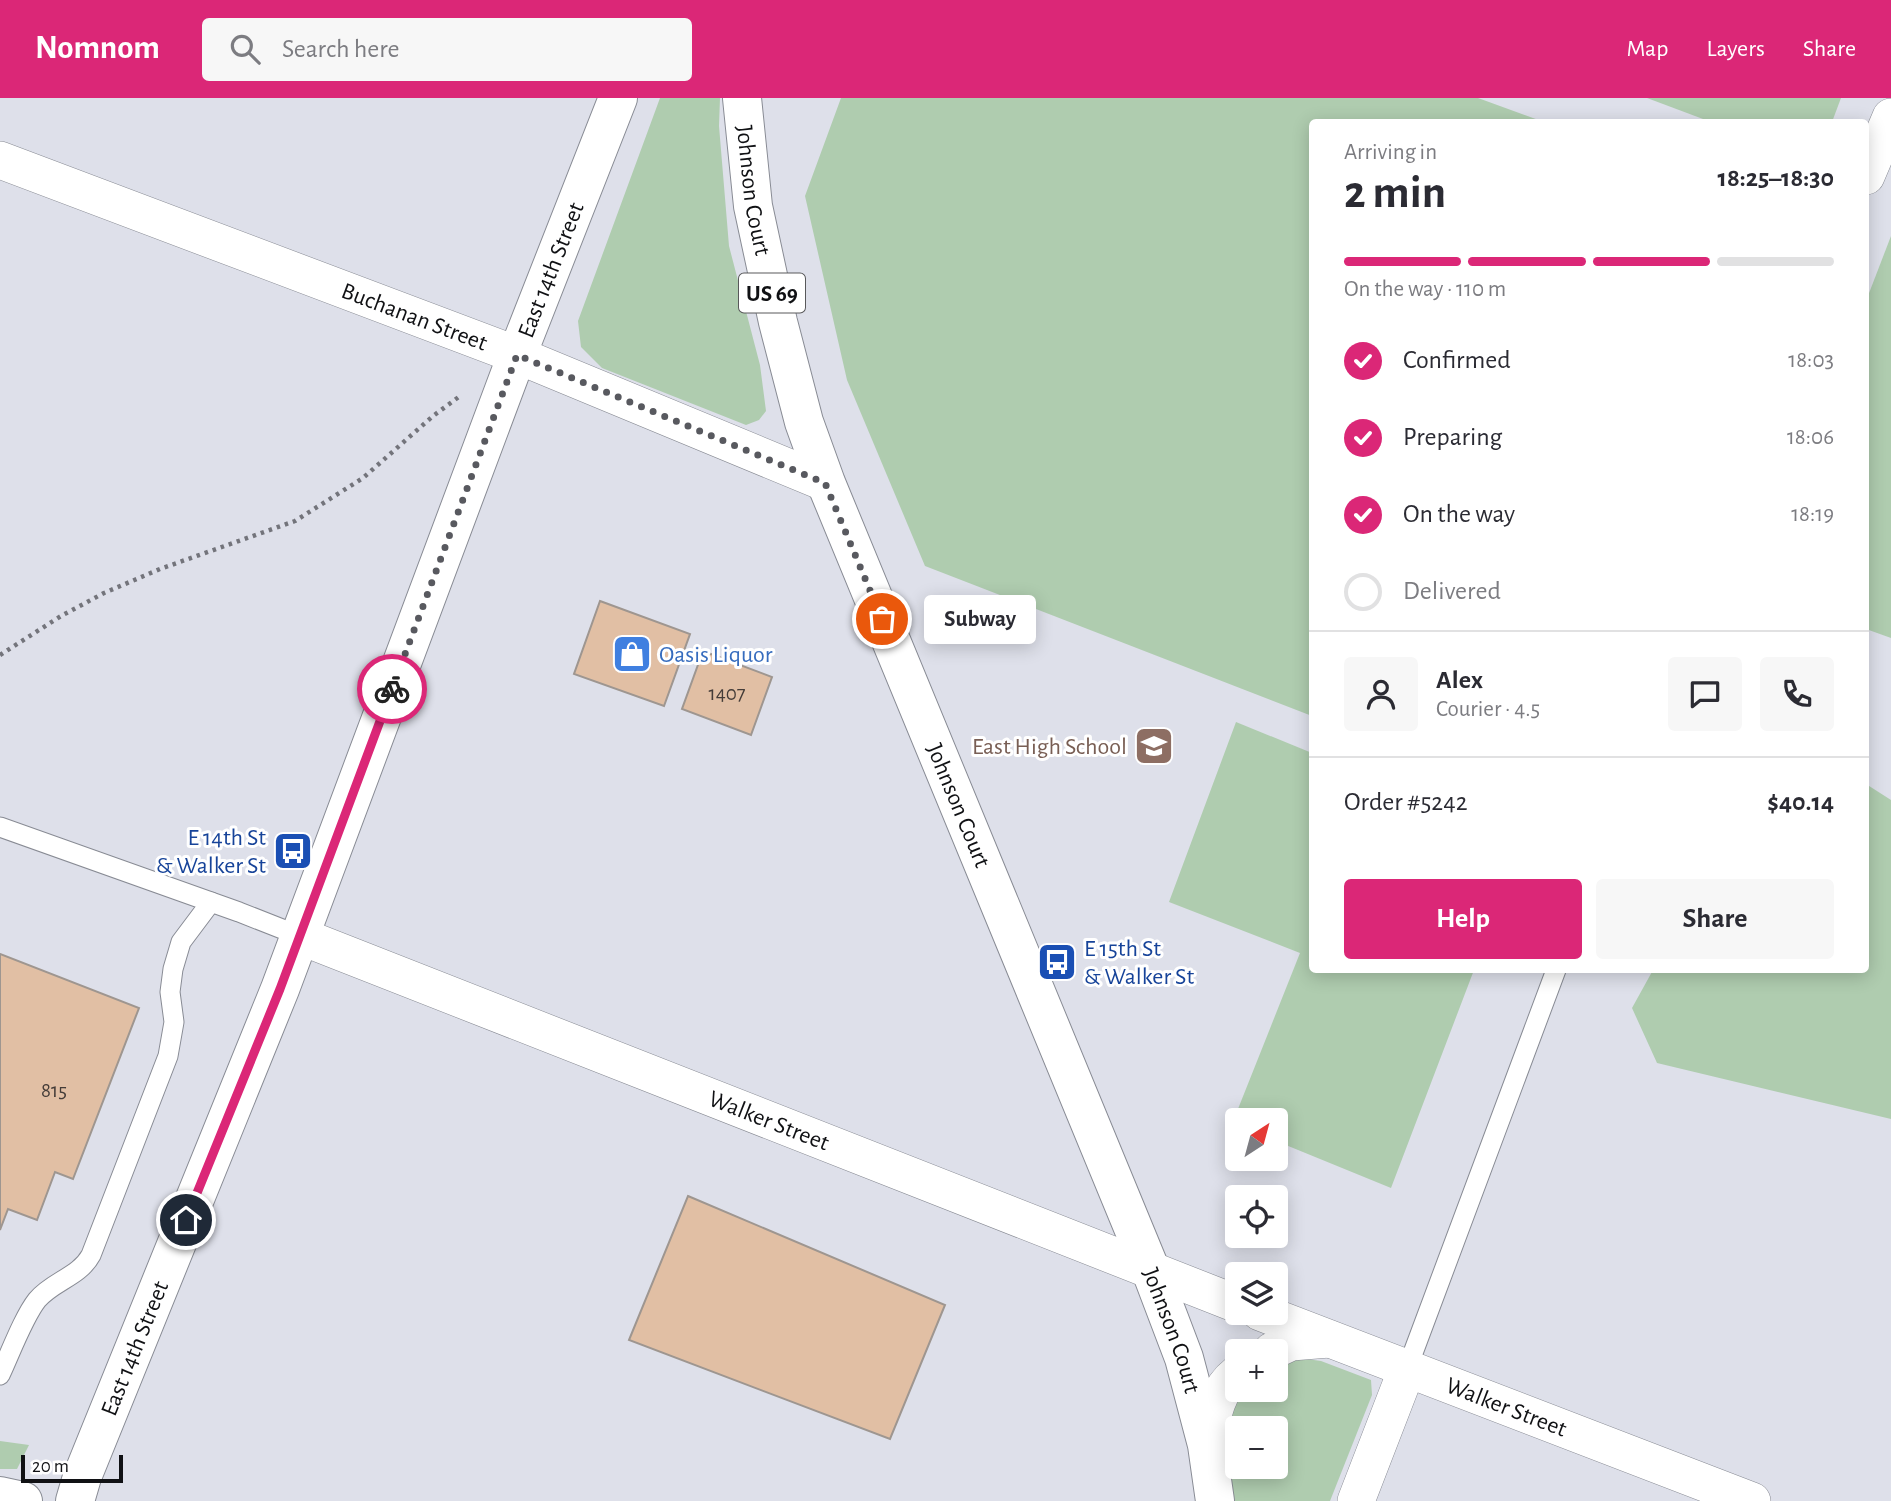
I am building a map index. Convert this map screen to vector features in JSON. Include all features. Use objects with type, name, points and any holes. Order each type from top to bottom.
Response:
[{"type":"main road","name":"East 14th Street","points":[[75,1501],[87,1464],[300,936],[517,355],[618,98]]},
{"type":"main road","name":"Johnson Court","points":[[742,98],[753,206],[804,422],[825,483],[1152,1271],[1184,1357],[1207,1445],[1215,1501]]},
{"type":"main road","points":[[0,1496],[23,1501]]},
{"type":"street","points":[[1869,169],[1891,117]]},
{"type":"street","name":"Buchanan Street","points":[[0,160],[517,355],[825,483]]},
{"type":"street","name":"Walker Street","points":[[300,936],[1225,1299]]},
{"type":"street","name":"Walker Street","points":[[1288,1323],[1752,1501]]},
{"type":"street","points":[[1288,1343],[1329,1339]]},
{"type":"street","points":[[1356,1501],[1407,1368]]},
{"type":"street","points":[[1207,1445],[1215,1404],[1225,1388]]},
{"type":"lane","points":[[0,827],[300,936]]},
{"type":"lane","points":[[0,1375],[35,1303],[50,1287],[84,1267],[91,1255],[168,1056],[173,1021],[170,992],[181,942],[211,902]]},
{"type":"lane","points":[[1407,1368],[1555,973]]},
{"type":"path","points":[[0,655],[61,615],[104,593],[160,569],[295,521],[363,478],[433,416],[460,397]]},
{"type":"green space","points":[[660,98],[720,98],[719,126],[729,246],[760,365],[766,411],[759,420],[746,425],[602,368],[581,347],[578,321]]},
{"type":"green space","points":[[841,98],[1478,98],[1536,119],[1309,119],[1309,715],[925,566],[847,380],[805,196]]},
{"type":"green space","points":[[1647,98],[1841,98],[1833,119],[1703,119]]},
{"type":"green space","points":[[1891,236],[1891,638],[1869,630],[1869,293]]},
{"type":"green space","points":[[1236,722],[1309,752],[1309,973],[1473,973],[1391,1188],[1288,1146],[1288,1108],[1238,1108],[1300,953],[1169,902]]},
{"type":"green space","points":[[1869,786],[1891,800],[1891,1119],[1657,1063],[1632,1008],[1651,973],[1869,973]]},
{"type":"green space","points":[[1292,1357],[1321,1361],[1371,1380],[1372,1395],[1330,1501],[1233,1501],[1230,1479],[1288,1479],[1288,1416],[1230,1416],[1235,1402],[1288,1402],[1288,1358]]},
{"type":"green space","points":[[0,1441],[29,1445],[17,1469],[0,1469]]},
{"type":"building","name":"Oasis Liquor","points":[[600,601],[690,634],[664,706],[574,674]]},
{"type":"building","points":[[703,651],[772,677],[751,735],[682,709]]},
{"type":"building","points":[[0,954],[139,1008],[73,1179],[55,1172],[37,1220],[8,1209],[0,1230]]},
{"type":"building","points":[[688,1196],[945,1305],[890,1439],[629,1340]]},
{"type":"way so far","points":[[392,689],[517,355],[825,483],[882,619]]},
{"type":"place","name":"Subway","points":[[882,619]]},
{"type":"place","name":"Oasis Liquor","points":[[632,654]]},
{"type":"place","name":"East High School","points":[[1154,746]]},
{"type":"place","name":"E 14th St & Walker St","points":[[293,851]]},
{"type":"place","name":"E 15th St & Walker St","points":[[1057,962]]},
{"type":"route","points":[[186,1220],[280,989],[392,689]]}]
